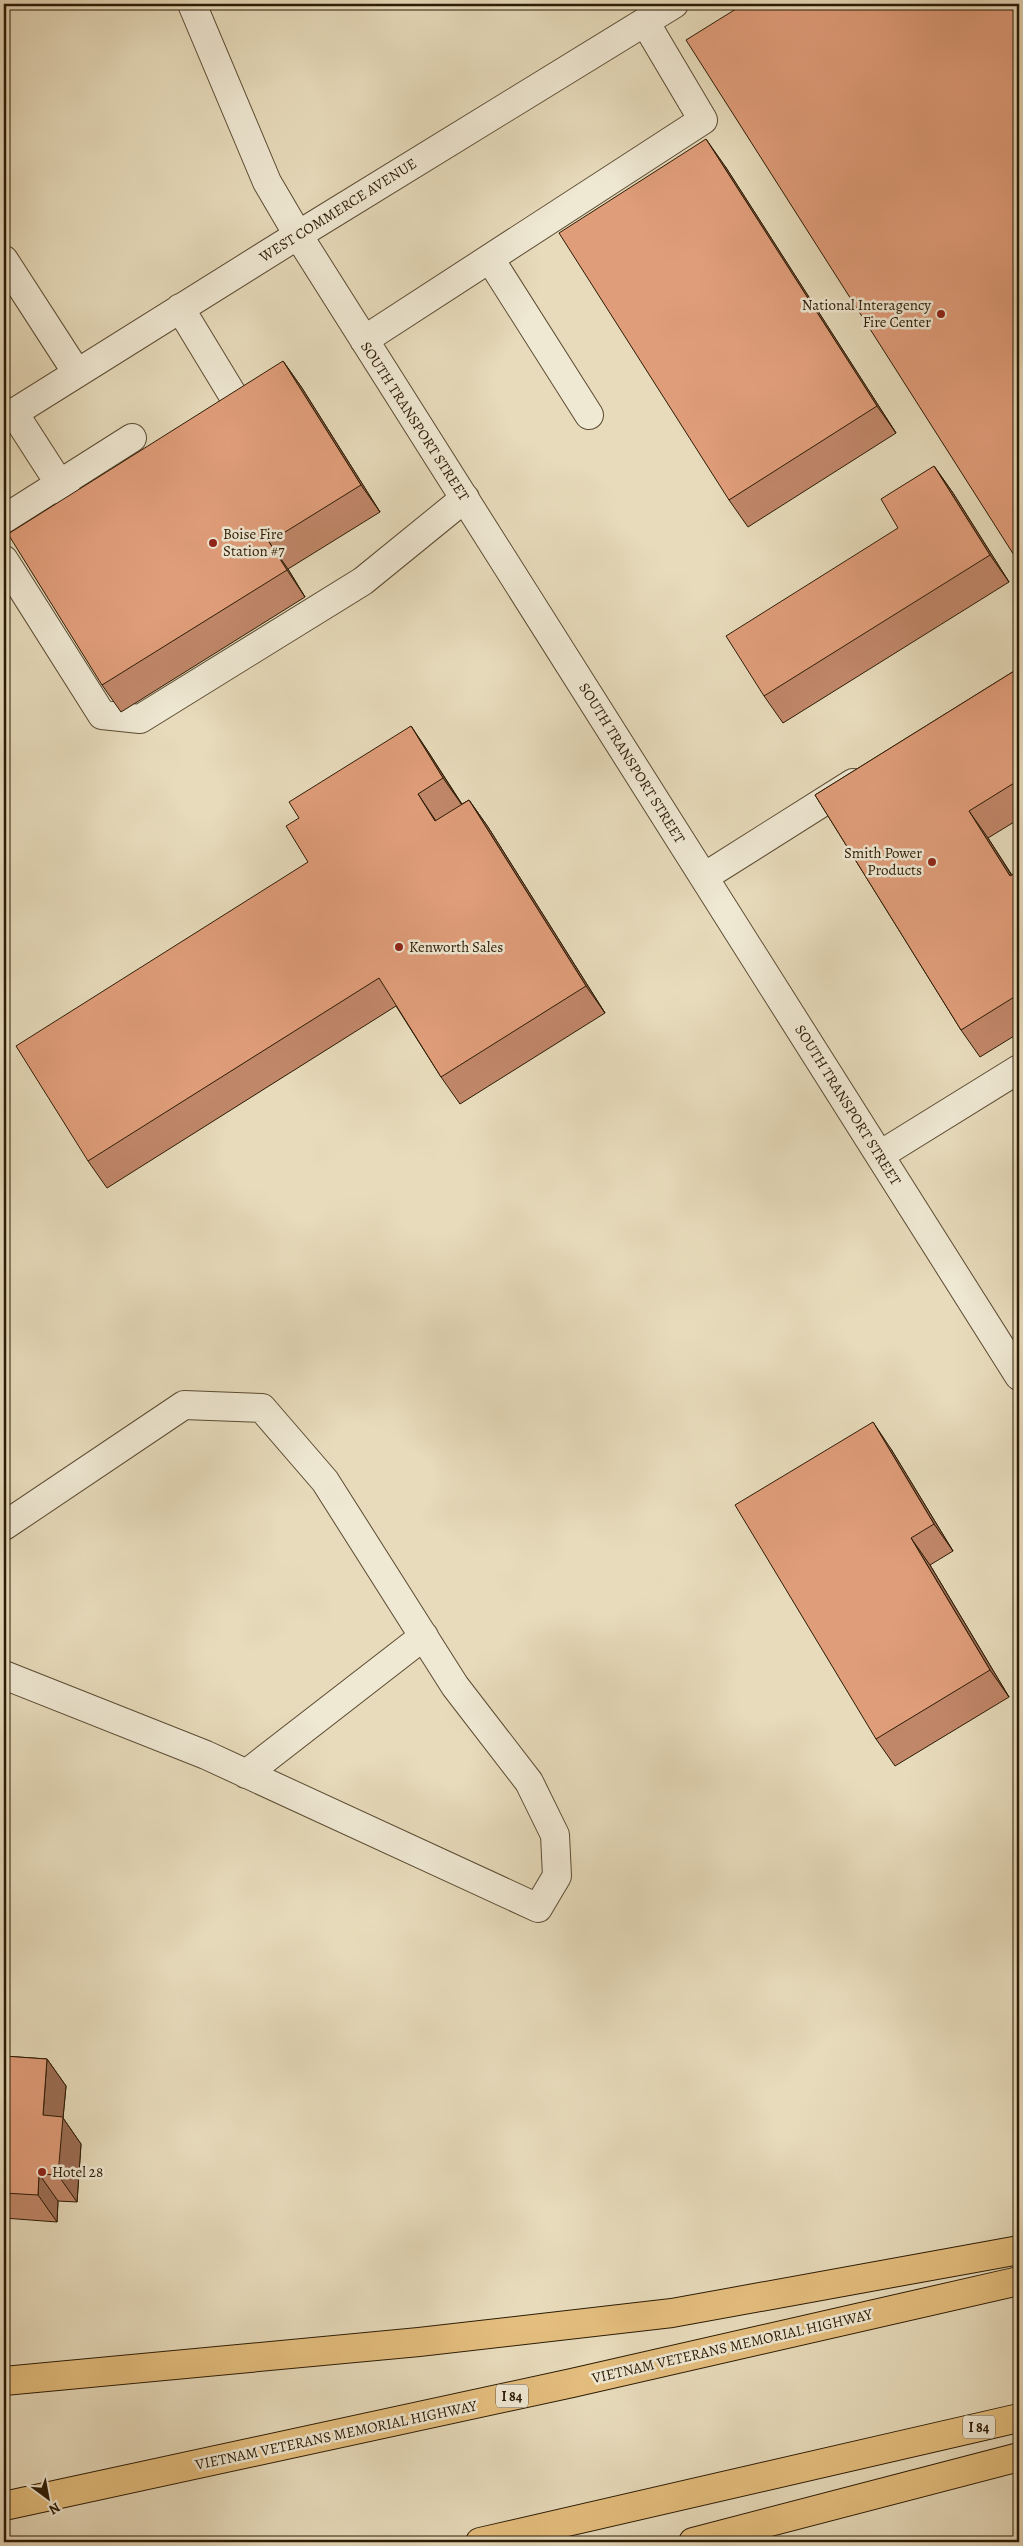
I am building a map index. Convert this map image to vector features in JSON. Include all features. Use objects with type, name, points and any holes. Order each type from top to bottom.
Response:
[{"type":"highway","points":[[4,2381],[99,2370],[419,2342],[672,2313],[1019,2250]]},
{"type":"highway","name":"VIETNAM VETERANS MEMORIAL HIGHWAY","points":[[4,2506],[572,2383],[1019,2280]]},
{"type":"highway","points":[[4,2370],[99,2370]]},
{"type":"highway","name":"I 84","points":[[480,2542],[1019,2418]]},
{"type":"highway","points":[[693,2542],[1019,2458]]},
{"type":"street","name":"SOUTH TRANSPORT STREET","points":[[192,4],[267,182],[298,235],[1019,1376]]},
{"type":"street","name":"WEST COMMERCE AVENUE","points":[[9,416],[180,308],[674,4]]},
{"type":"street","points":[[364,340],[703,120],[645,22]]},
{"type":"street","points":[[490,259],[589,415]]},
{"type":"street","points":[[4,260],[77,373]]},
{"type":"street","points":[[180,308],[237,402]]},
{"type":"street","points":[[9,416],[60,484],[83,520]]},
{"type":"street","points":[[4,519],[132,438]]},
{"type":"street","points":[[4,560],[102,715],[140,719],[363,581],[465,498]]},
{"type":"street","points":[[704,877],[878,767]]},
{"type":"street","points":[[880,1155],[1019,1069]]},
{"type":"street","points":[[4,1526],[184,1405],[262,1408],[326,1481],[455,1686],[530,1782],[555,1836],[557,1876],[538,1908],[206,1755],[4,1675]]},
{"type":"street","points":[[246,1774],[424,1636]]},
{"type":"building","name":"National Interagency Fire Center","points":[[744,4],[1019,4],[1019,563],[686,40]]},
{"type":"building","points":[[706,139],[877,406],[729,500],[559,233]]},
{"type":"building","points":[[283,361],[361,485],[269,542],[287,570],[102,685],[8,534]]},
{"type":"building","points":[[934,466],[990,555],[764,696],[726,636],[898,528],[881,499]]},
{"type":"building","name":"Smith Power Products","points":[[1019,668],[1019,780],[969,811],[1010,876],[1019,871],[1019,994],[961,1030],[815,795]]},
{"type":"building","name":"Kenworth Sales","points":[[411,726],[443,778],[418,794],[435,821],[469,800],[586,986],[441,1077],[379,978],[88,1161],[16,1046],[308,862],[286,826],[299,818],[289,802]]},
{"type":"building","points":[[873,1422],[934,1524],[911,1538],[990,1670],[876,1739],[735,1505]]},
{"type":"building","points":[[4,2056],[47,2059],[43,2115],[63,2117],[58,2175],[39,2174],[38,2195],[4,2193]]},
{"type":"place","name":"National Interagency Fire Center","points":[[941,314]]},
{"type":"place","name":"Boise Fire Station #7","points":[[213,543]]},
{"type":"place","name":"Smith Power Products","points":[[932,862]]},
{"type":"place","name":"Kenworth Sales","points":[[399,947]]},
{"type":"place","name":"Hotel 28","points":[[42,2172]]}]
